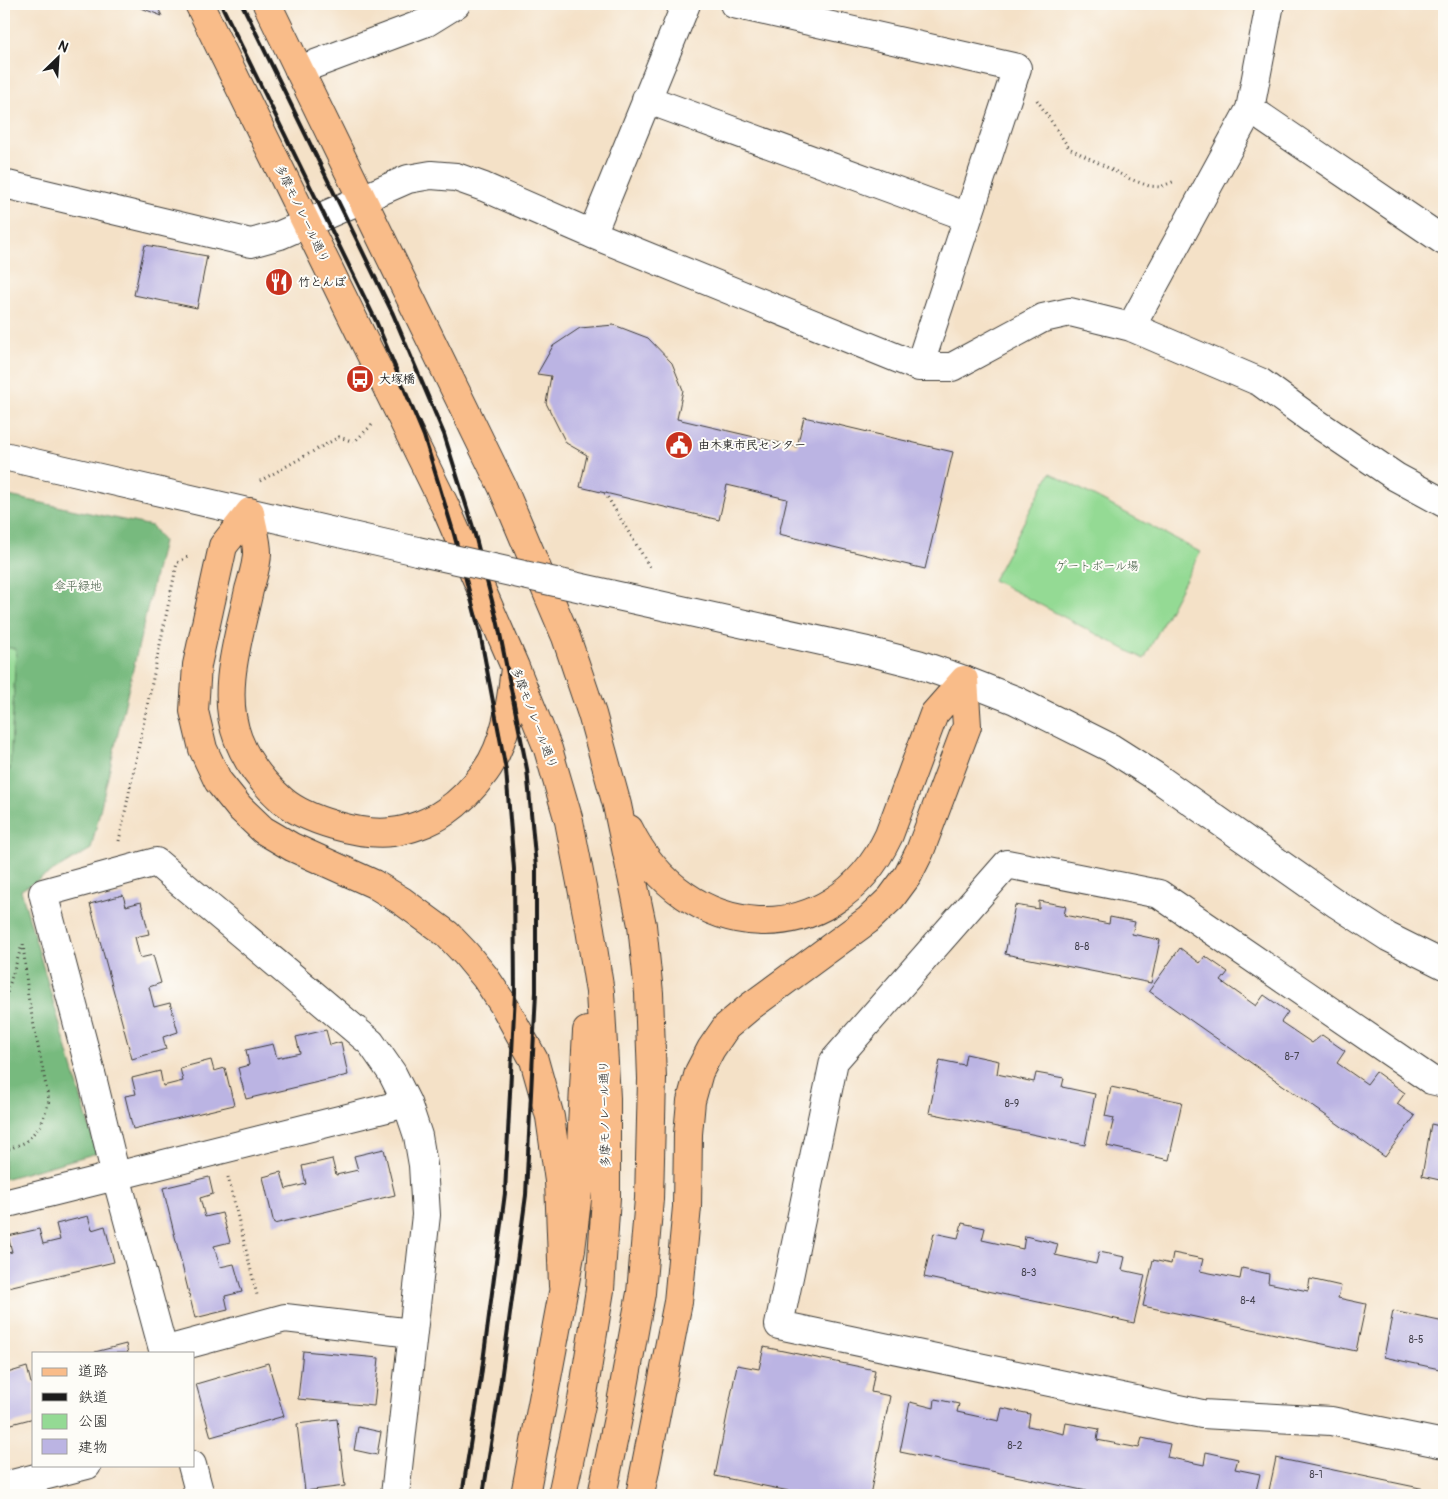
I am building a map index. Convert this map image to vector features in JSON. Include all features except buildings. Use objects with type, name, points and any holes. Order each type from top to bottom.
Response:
[{"type":"main road","name":"多摩モノレール通り","points":[[199,4],[445,506],[515,667],[548,749],[569,821],[600,992],[606,1098],[606,1197],[600,1290],[582,1400],[562,1495]]},
{"type":"main road","points":[[267,4],[502,486],[563,628],[592,714],[617,805],[642,925],[649,993],[652,1079],[649,1199],[641,1293],[602,1495]]},
{"type":"main road","points":[[250,512],[257,554],[232,673],[231,710],[238,737],[248,760],[283,801],[308,816],[334,826],[362,831],[391,832],[418,825],[444,813],[467,794],[486,771],[501,741],[512,699],[515,667]]},
{"type":"main road","points":[[250,512],[223,546],[197,665],[194,711],[203,749],[218,781],[238,807],[263,830],[292,847],[374,884],[402,901],[447,934],[485,977],[505,1006],[534,1060],[550,1117],[559,1181],[563,1286]]},
{"type":"main road","points":[[617,805],[632,836],[664,880],[698,904],[724,916],[752,921],[779,920],[807,914],[840,898],[864,876],[880,854],[889,835],[934,714],[964,680]]},
{"type":"main road","points":[[640,1495],[678,1302],[687,1207],[688,1126],[691,1101],[699,1072],[711,1048],[726,1027],[751,1006],[868,920],[891,898],[908,875],[920,851],[967,726],[964,680]]},
{"type":"main road","points":[[525,1495],[571,1250],[580,1183],[589,995],[590,929]]},
{"type":"main road","points":[[641,1293],[651,1445]]},
{"type":"street","points":[[299,70],[427,22],[456,4]]},
{"type":"street","points":[[592,234],[686,4]]},
{"type":"street","points":[[734,4],[1017,68],[919,367]]},
{"type":"street","points":[[1131,328],[1250,109],[1270,4]]},
{"type":"street","points":[[646,99],[968,217]]},
{"type":"street","points":[[1250,109],[1444,241]]},
{"type":"street","points":[[4,184],[251,243],[280,235],[408,179],[431,175],[456,177],[484,186],[592,234],[919,367],[952,367],[1043,318],[1070,312],[1131,328],[1260,382],[1396,477],[1444,503]]},
{"type":"street","points":[[4,456],[417,551],[866,650],[918,664],[964,680],[1015,700],[1111,748],[1155,776],[1344,909],[1388,937],[1444,965]]},
{"type":"street","points":[[394,1495],[426,1215],[423,1165],[418,1136],[392,1073],[371,1044],[156,862],[43,893],[163,1352],[285,1318],[412,1333]]},
{"type":"street","points":[[1444,1083],[1431,1080],[1159,894],[1007,864],[834,1061],[779,1325],[1202,1414],[1331,1421],[1444,1444]]},
{"type":"street","points":[[4,1204],[406,1103]]},
{"type":"street","points":[[4,1486],[83,1466]]},
{"type":"street","points":[[192,1466],[200,1495]]},
{"type":"path","points":[[1032,93],[1069,148],[1130,179],[1149,186],[1160,187],[1177,180]]},
{"type":"path","points":[[260,481],[340,437],[354,442],[374,424]]},
{"type":"path","points":[[605,493],[651,569]]},
{"type":"path","points":[[112,874],[177,563],[191,555]]},
{"type":"path","points":[[4,678],[4,688]]},
{"type":"path","points":[[23,943],[54,931]]},
{"type":"path","points":[[4,1002],[23,943]]},
{"type":"path","points":[[4,1151],[26,1142],[41,1125],[49,1101],[28,996],[23,943]]},
{"type":"path","points":[[222,1150],[264,1324]]},
{"type":"green space","name":"ゲートボール場","points":[[1050,473],[1200,552],[1144,659],[993,580]]},
{"type":"green space","name":"傘平緑地","points":[[4,495],[152,526],[163,541],[91,849],[21,890],[97,1153],[4,1179],[4,771],[10,770],[16,649],[4,647]]},
{"type":"green space","points":[[4,647],[16,648],[10,771],[4,771]]},
{"type":"railway","points":[[221,4],[376,321],[424,436],[454,534],[480,633],[506,770],[514,869],[515,993],[505,1193],[481,1377],[462,1495]]},
{"type":"railway","points":[[242,4],[393,314],[444,434],[473,527],[498,624],[527,769],[536,867],[536,992],[526,1195],[501,1380],[483,1495]]},
{"type":"place","name":"竹とんぼ","points":[[279,282]]},
{"type":"place","name":"大塚橋","points":[[360,379]]},
{"type":"place","name":"由木東市民センター","points":[[679,445]]}]
